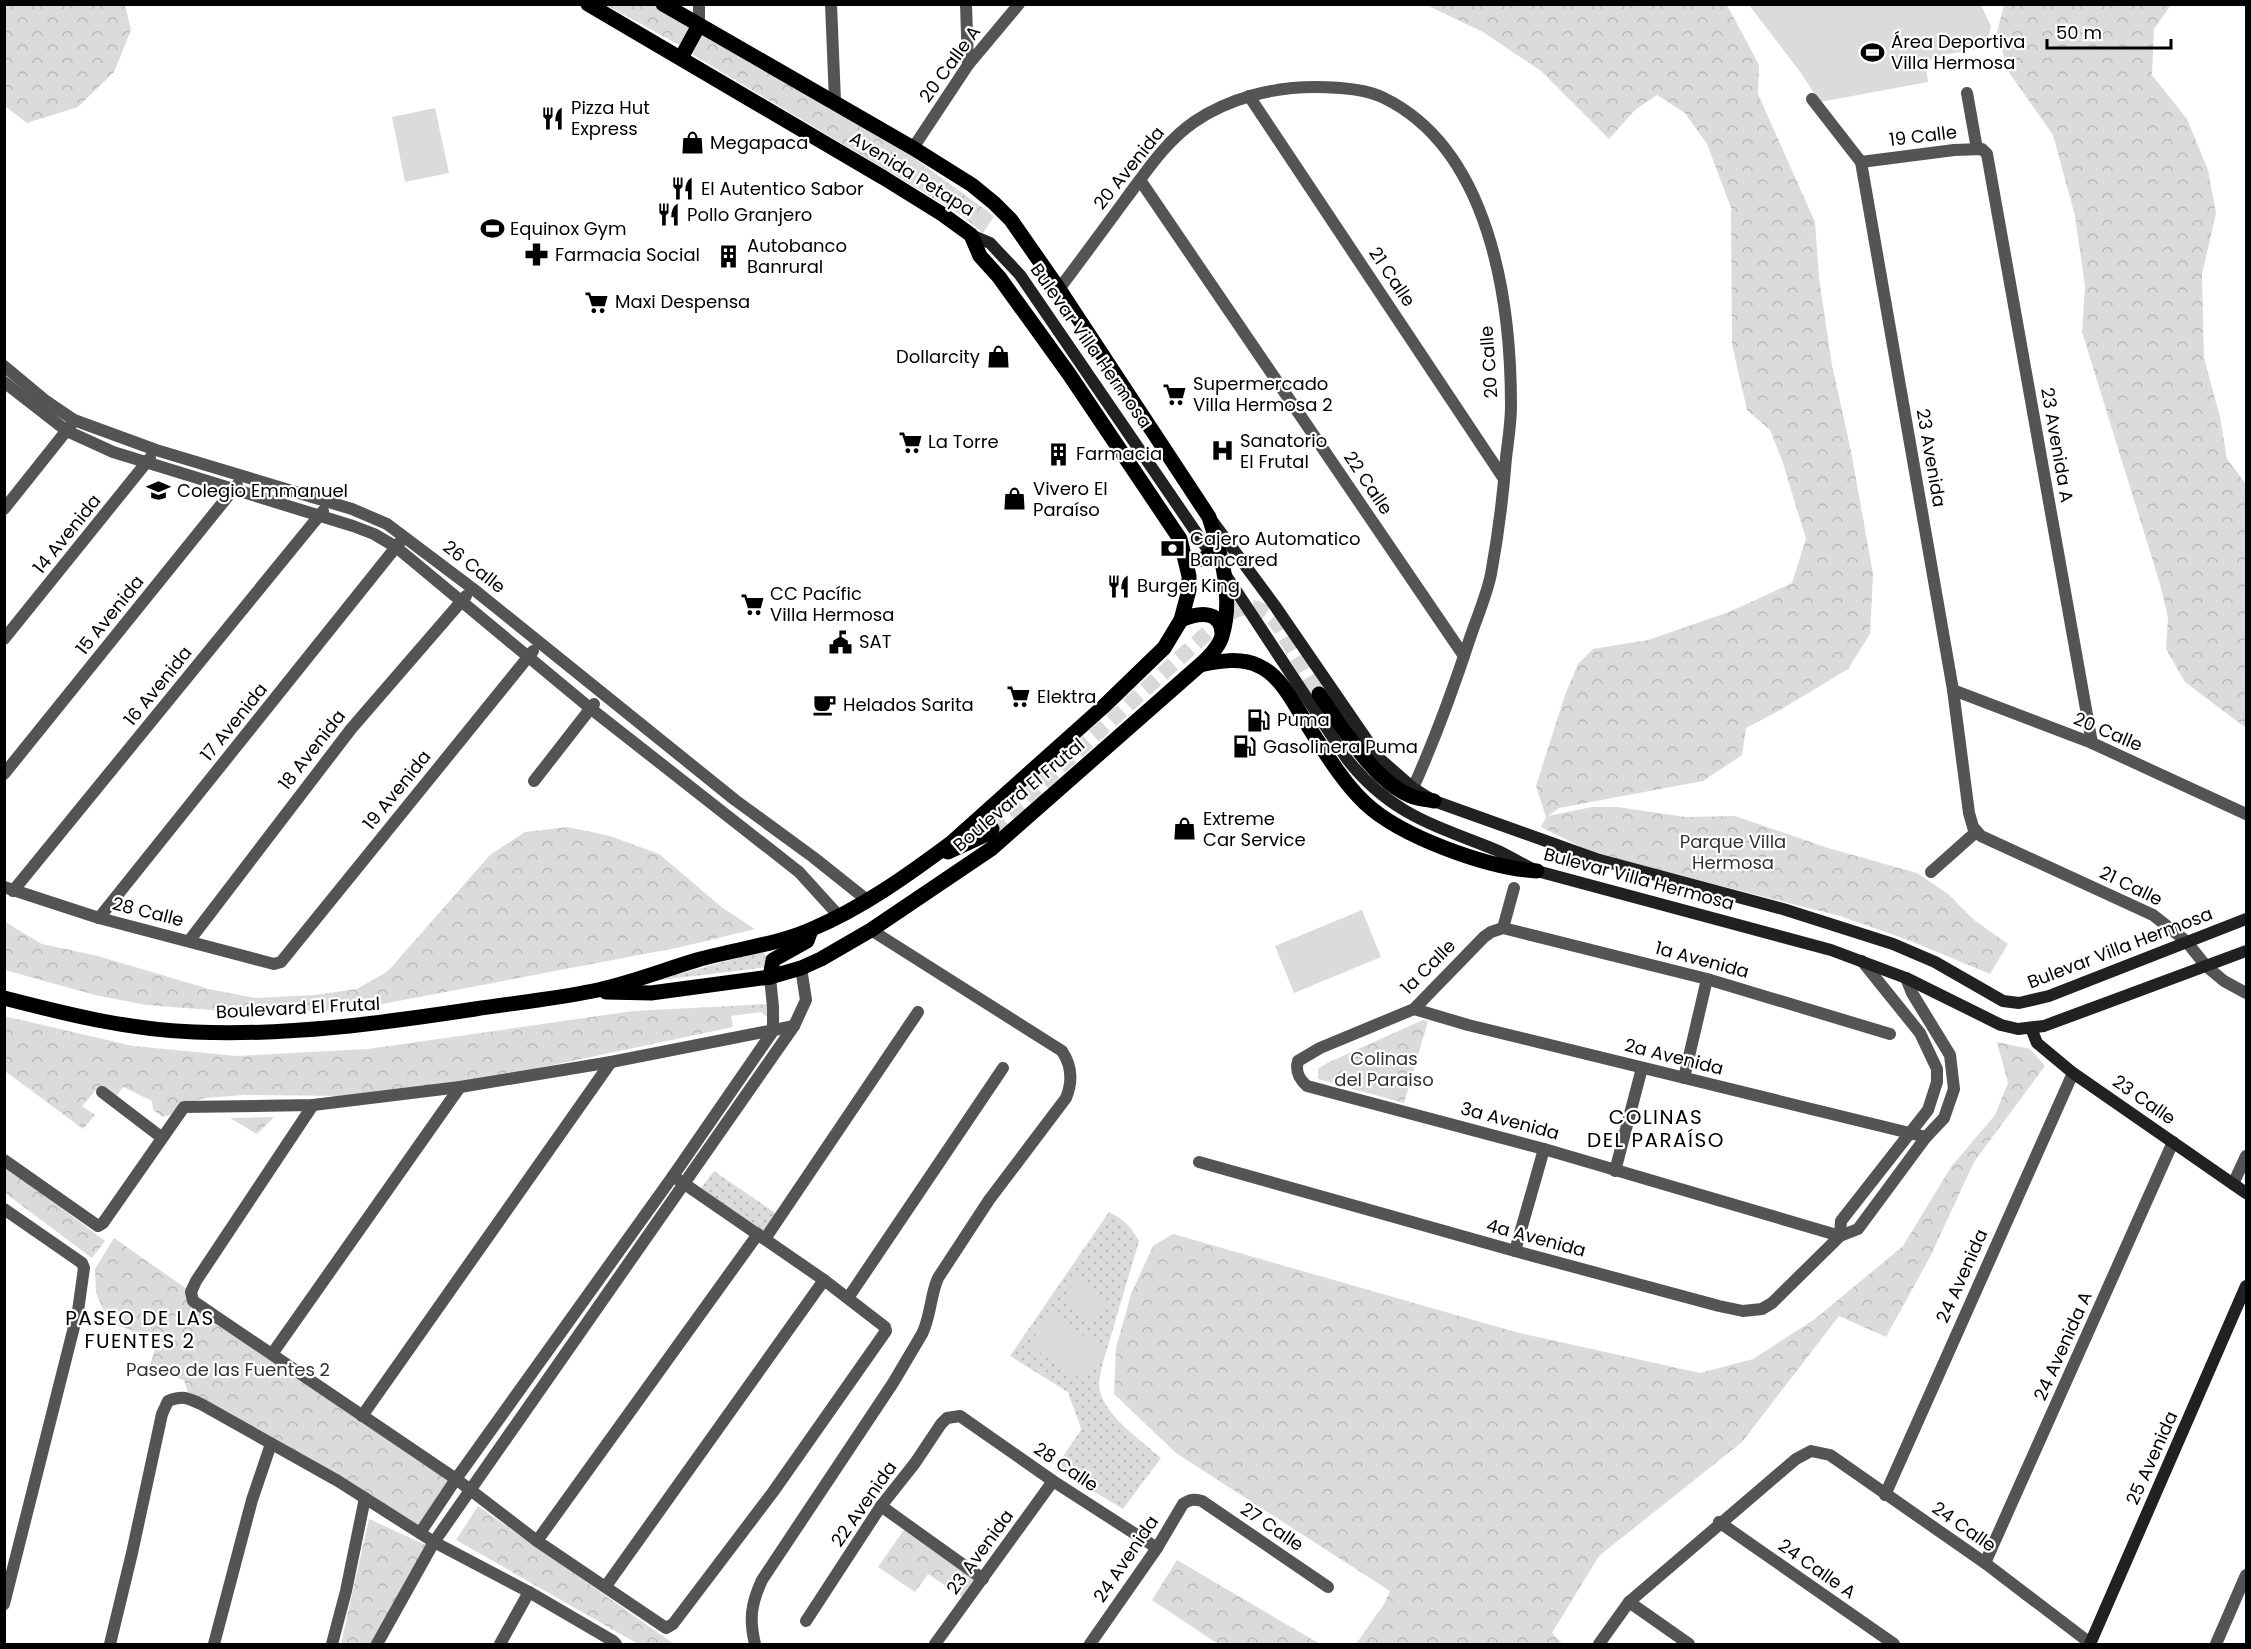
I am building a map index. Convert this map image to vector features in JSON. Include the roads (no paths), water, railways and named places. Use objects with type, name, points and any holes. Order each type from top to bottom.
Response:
[{"type":"main road","name":"Avenida Petapa","points":[[588,4],[933,208],[971,235],[980,256],[999,277],[1062,364],[1173,527],[1186,559]]},
{"type":"main road","name":"Avenida Petapa","points":[[663,4],[913,148],[972,185],[1003,211],[1059,289],[1209,517]]},
{"type":"main road","points":[[681,58],[699,25]]},
{"type":"main road","name":"Bulevar Villa Hermosa","points":[[971,235],[990,243],[1020,275],[1259,624],[1347,759],[1377,792],[1406,813],[1498,851],[1532,869],[1831,950],[1906,978],[2001,1025],[2018,1029],[2044,1026],[2247,951]]},
{"type":"main road","name":"Bulevar Villa Hermosa","points":[[1209,517],[1275,606],[1380,759],[1413,788],[1434,801],[1596,859],[1784,909],[1893,944],[1935,962],[1993,996],[2010,1003],[2028,1002],[2049,996],[2247,919]]},
{"type":"main road","name":"Boulevard El Frutal","points":[[594,991],[651,993],[770,977],[801,968],[871,930],[991,849],[1209,657],[1222,637],[1227,592],[1218,546],[1209,517]]},
{"type":"main road","points":[[1186,559],[1195,561],[1205,559],[1218,546]]},
{"type":"main road","name":"Boulevard El Frutal","points":[[4,998],[98,1020],[146,1028],[193,1032],[302,1030],[381,1023],[594,991],[702,958],[734,952],[811,930],[867,900],[924,863],[957,837],[1103,707],[1164,648],[1181,620],[1189,590],[1186,559]]},
{"type":"main road","points":[[1181,620],[1203,613],[1211,615],[1221,624],[1222,637]]},
{"type":"main road","points":[[1200,665],[1223,661],[1240,662],[1256,664],[1267,671],[1285,689],[1342,777],[1364,802],[1388,820],[1414,834],[1462,853],[1515,870],[1532,869]]},
{"type":"main road","points":[[1319,694],[1370,764],[1384,778],[1411,796],[1434,801]]},
{"type":"main road","points":[[924,863],[985,835],[992,829]]},
{"type":"main road","points":[[770,977],[773,960],[807,941],[811,930]]},
{"type":"main road","name":"23 Calle","points":[[2031,1028],[2037,1043],[2073,1073],[2247,1193]]},
{"type":"main road","name":"25 Avenida","points":[[2090,1644],[2247,1286]]},
{"type":"street","points":[[699,4],[699,25]]},
{"type":"street","points":[[831,4],[835,101]]},
{"type":"street","points":[[966,4],[968,65]]},
{"type":"street","name":"20 Calle A","points":[[913,148],[968,65],[1019,4]]},
{"type":"street","name":"20 Calle","points":[[1249,96],[1295,87],[1339,87],[1382,97],[1413,117],[1438,140],[1457,163],[1486,227],[1500,283],[1511,407],[1504,479],[1490,576],[1439,729],[1413,788]]},
{"type":"street","name":"23 Avenida A","points":[[1967,93],[1982,151],[2092,743]]},
{"type":"street","name":"20 Avenida","points":[[1059,289],[1164,148],[1192,123],[1218,107],[1249,96]]},
{"type":"street","name":"21 Calle","points":[[1249,96],[1504,479]]},
{"type":"street","name":"23 Avenida","points":[[1812,99],[1861,162],[1953,690],[1969,813],[1978,834]]},
{"type":"street","name":"19 Calle","points":[[1861,162],[1982,151]]},
{"type":"street","name":"22 Calle","points":[[1140,180],[1464,656]]},
{"type":"street","name":"26 Calle","points":[[5,368],[46,401],[70,426],[372,516],[405,536],[735,800],[867,900]]},
{"type":"street","name":"26 Calle","points":[[4,382],[103,448],[146,464],[375,534],[396,547],[529,655],[590,708],[799,872],[838,916]]},
{"type":"street","points":[[4,509],[70,426]]},
{"type":"street","name":"14 Avenida","points":[[4,639],[156,450]]},
{"type":"street","name":"15 Avenida","points":[[4,774],[242,477]]},
{"type":"street","name":"16 Avenida","points":[[9,889],[330,503]]},
{"type":"street","name":"17 Avenida","points":[[99,918],[405,536]]},
{"type":"street","name":"18 Avenida","points":[[189,941],[351,729],[472,588]]},
{"type":"street","name":"19 Avenida","points":[[284,960],[539,643]]},
{"type":"street","name":"20 Calle","points":[[1953,690],[2092,743],[2247,814]]},
{"type":"street","points":[[534,781],[601,694]]},
{"type":"street","points":[[1931,872],[1978,834]]},
{"type":"street","name":"21 Calle","points":[[1978,834],[2140,908],[2163,922],[2186,941],[2206,966],[2224,981],[2247,993]]},
{"type":"street","points":[[1503,928],[1514,888]]},
{"type":"street","name":"28 Calle","points":[[9,889],[99,918],[274,964],[284,960]]},
{"type":"street","name":"1a Avenida","points":[[1503,928],[1707,979],[1890,1034]]},
{"type":"street","name":"1a Calle","points":[[1307,1086],[1298,1075],[1298,1061],[1331,1043],[1414,1009],[1484,937],[1503,928]]},
{"type":"street","points":[[755,1644],[751,1613],[762,1580],[893,1383],[922,1334],[938,1278],[989,1200],[1066,1098],[1071,1085],[1068,1060],[1062,1051],[871,930]]},
{"type":"street","name":"4a Avenida","points":[[1840,1236],[1841,1221],[1928,1110],[1936,1090],[1937,1069],[1920,1034],[1862,962]]},
{"type":"street","points":[[377,1644],[434,1542],[794,1026],[806,1000],[801,968]]},
{"type":"street","points":[[420,1533],[773,1031],[774,1007],[770,977]]},
{"type":"street","name":"4a Avenida","points":[[1199,1162],[1515,1251],[1719,1306],[1751,1312],[1772,1303],[1840,1236],[1858,1229],[1926,1137],[1944,1118],[1954,1089],[1952,1064],[1945,1044],[1912,993],[1906,978]]},
{"type":"street","points":[[1684,1078],[1707,979]]},
{"type":"street","name":"2a Avenida","points":[[1414,1009],[1468,1025],[1926,1137]]},
{"type":"street","points":[[537,1541],[762,1237],[918,1012]]},
{"type":"street","points":[[4,1160],[98,1226],[103,1223],[181,1109],[187,1107],[313,1105],[460,1087],[611,1062],[794,1026]]},
{"type":"street","points":[[362,1416],[611,1062]]},
{"type":"street","points":[[848,1298],[1003,1068]]},
{"type":"street","points":[[1615,1171],[1642,1068]]},
{"type":"street","name":"24 Avenida","points":[[1885,1495],[2073,1073]]},
{"type":"street","name":"3a Avenida","points":[[1307,1086],[1544,1149],[1840,1236]]},
{"type":"street","points":[[272,1354],[460,1087]]},
{"type":"street","points":[[102,1092],[161,1137]]},
{"type":"street","points":[[313,1105],[201,1272],[191,1292],[194,1302],[456,1479],[537,1541],[606,1586],[664,1628],[673,1624],[772,1492],[886,1332],[885,1327],[824,1280],[673,1176]]},
{"type":"street","name":"24 Avenida A","points":[[1985,1563],[2173,1143]]},
{"type":"street","points":[[1515,1251],[1544,1149]]},
{"type":"street","points":[[2233,1184],[2247,1156]]},
{"type":"street","points":[[4,1209],[82,1263],[84,1268],[83,1287],[73,1333],[4,1604]]},
{"type":"street","points":[[606,1586],[824,1280]]},
{"type":"street","points":[[110,1644],[162,1414],[168,1401],[186,1397],[365,1497],[434,1542],[529,1592],[616,1644]]},
{"type":"street","name":"28 Calle","points":[[957,1415],[1156,1548]]},
{"type":"street","name":"22 Avenida","points":[[806,1621],[881,1506],[941,1425],[947,1418],[957,1415]]},
{"type":"street","points":[[214,1644],[252,1500],[271,1444]]},
{"type":"street","name":"24 Calle","points":[[1719,1522],[1796,1459],[1811,1451],[1830,1455],[1985,1563],[2090,1644]]},
{"type":"street","name":"23 Avenida","points":[[935,1644],[1053,1481]]},
{"type":"street","points":[[332,1644],[346,1591],[365,1497]]},
{"type":"street","name":"24 Avenida","points":[[1090,1644],[1156,1548],[1183,1504],[1194,1499]]},
{"type":"street","name":"27 Calle","points":[[1194,1499],[1202,1501],[1328,1587]]},
{"type":"street","points":[[881,1506],[983,1579]]},
{"type":"street","points":[[1599,1644],[1629,1602],[1719,1522]]},
{"type":"street","name":"24 Calle A","points":[[1719,1522],[1894,1644]]},
{"type":"street","points":[[2216,1644],[2247,1575]]},
{"type":"street","points":[[501,1644],[529,1592]]},
{"type":"street","points":[[1629,1602],[1689,1644]]},
{"type":"tunnel","points":[[992,829],[1228,614],[1242,608],[1254,608],[1265,612],[1276,622],[1319,694]]},
{"type":"place","name":"Área Deportiva Villa Hermosa","points":[[1873,52]]},
{"type":"place","name":"Pizza Hut Express","points":[[553,118]]},
{"type":"place","name":"Megapaca","points":[[692,143]]},
{"type":"place","name":"El Autentico Sabor","points":[[683,189]]},
{"type":"place","name":"Pollo Granjero","points":[[669,215]]},
{"type":"place","name":"Equinox Gym","points":[[492,229]]},
{"type":"place","name":"Farmacia Social","points":[[537,255]]},
{"type":"place","name":"Autobanco Banrural","points":[[729,256]]},
{"type":"place","name":"Maxi Despensa","points":[[597,302]]},
{"type":"place","name":"Dollarcity","points":[[998,357]]},
{"type":"place","name":"Supermercado Villa Hermosa 2","points":[[1175,394]]},
{"type":"place","name":"La Torre","points":[[910,442]]},
{"type":"place","name":"Sanatorio El Frutal","points":[[1222,451]]},
{"type":"place","name":"Farmacia","points":[[1058,454]]},
{"type":"place","name":"Colegio Emmanuel","points":[[159,491]]},
{"type":"place","name":"Vivero El Paraíso","points":[[1015,499]]},
{"type":"place","name":"Cajero Automatico Bancared","points":[[1172,549]]},
{"type":"place","name":"Burger King","points":[[1119,586]]},
{"type":"place","name":"CC Pacífic Villa Hermosa","points":[[752,604]]},
{"type":"place","name":"SAT","points":[[841,642]]},
{"type":"place","name":"Elektra","points":[[1019,697]]},
{"type":"place","name":"Helados Sarita","points":[[825,705]]},
{"type":"place","name":"Puma","points":[[1259,720]]},
{"type":"place","name":"Gasolinera Puma","points":[[1245,747]]},
{"type":"place","name":"Extreme Car Service","points":[[1185,829]]},
{"type":"district","name":"COLINAS DEL PARAÍSO","points":[[1656,1128]]},
{"type":"district","name":"PASEO DE LAS FUENTES 2","points":[[140,1330]]},
{"type":"park label","name":"Parque Villa Hermosa","points":[[1733,852]]},
{"type":"park label","name":"Colinas del Paraiso","points":[[1384,1069]]},
{"type":"park label","name":"Paseo de las Fuentes 2","points":[[228,1370]]}]
